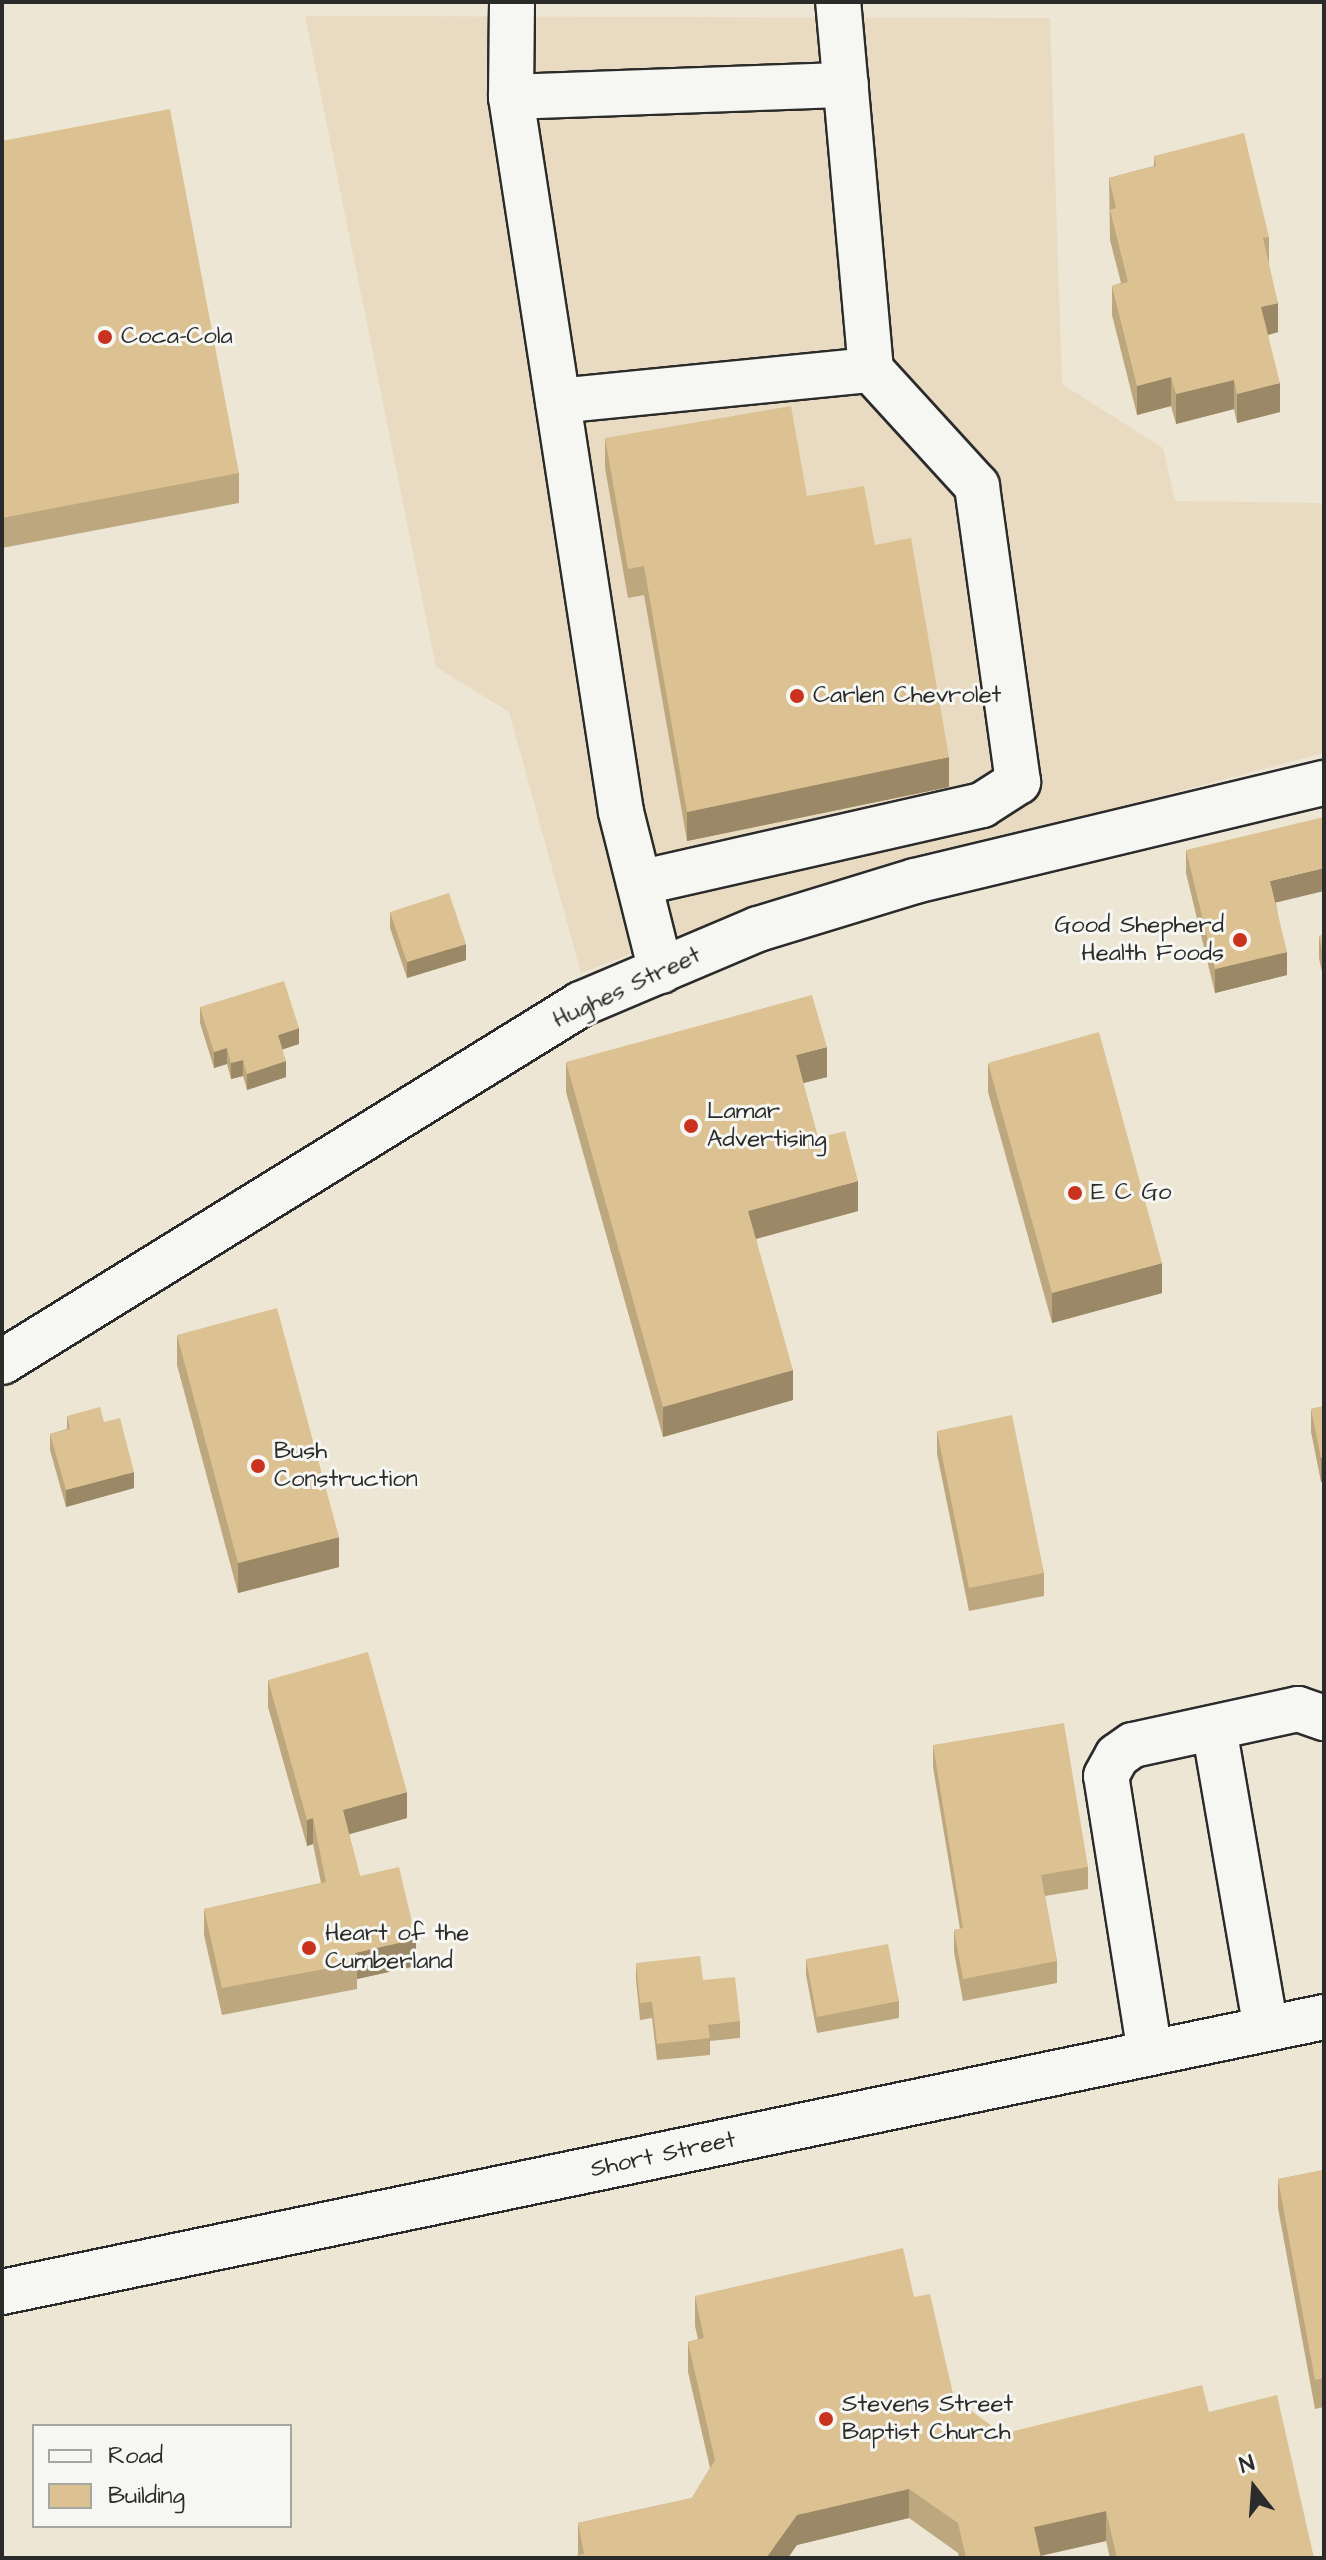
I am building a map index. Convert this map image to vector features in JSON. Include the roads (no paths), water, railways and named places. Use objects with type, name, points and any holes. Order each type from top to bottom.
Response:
[{"type":"street","points":[[512,2],[511,97],[621,812],[661,971]]},
{"type":"street","points":[[639,883],[982,805],[1018,782],[977,486],[871,370],[838,2]]},
{"type":"street","points":[[511,97],[846,85]]},
{"type":"street","points":[[558,401],[871,370]]},
{"type":"street","name":"Hughes Street","points":[[2,1362],[581,1004],[758,929],[915,881],[1324,783]]},
{"type":"street","points":[[1150,2053],[1106,1776],[1117,1756],[1133,1745],[1298,1709],[1324,1718]]},
{"type":"street","points":[[1214,1728],[1266,2029]]},
{"type":"street","name":"Short Street","points":[[2,2292],[1324,2017]]},
{"type":"place","name":"Coca-Cola","points":[[105,337]]},
{"type":"place","name":"Carlen Chevrolet","points":[[797,696]]},
{"type":"place","name":"Good Shepherd Health Foods","points":[[1240,940]]},
{"type":"place","name":"Lamar Advertising","points":[[691,1126]]},
{"type":"place","name":"E C Go","points":[[1075,1193]]},
{"type":"place","name":"Bush Construction","points":[[258,1466]]},
{"type":"place","name":"Heart of the Cumberland","points":[[309,1948]]},
{"type":"place","name":"Stevens Street Baptist Church","points":[[826,2419]]}]
